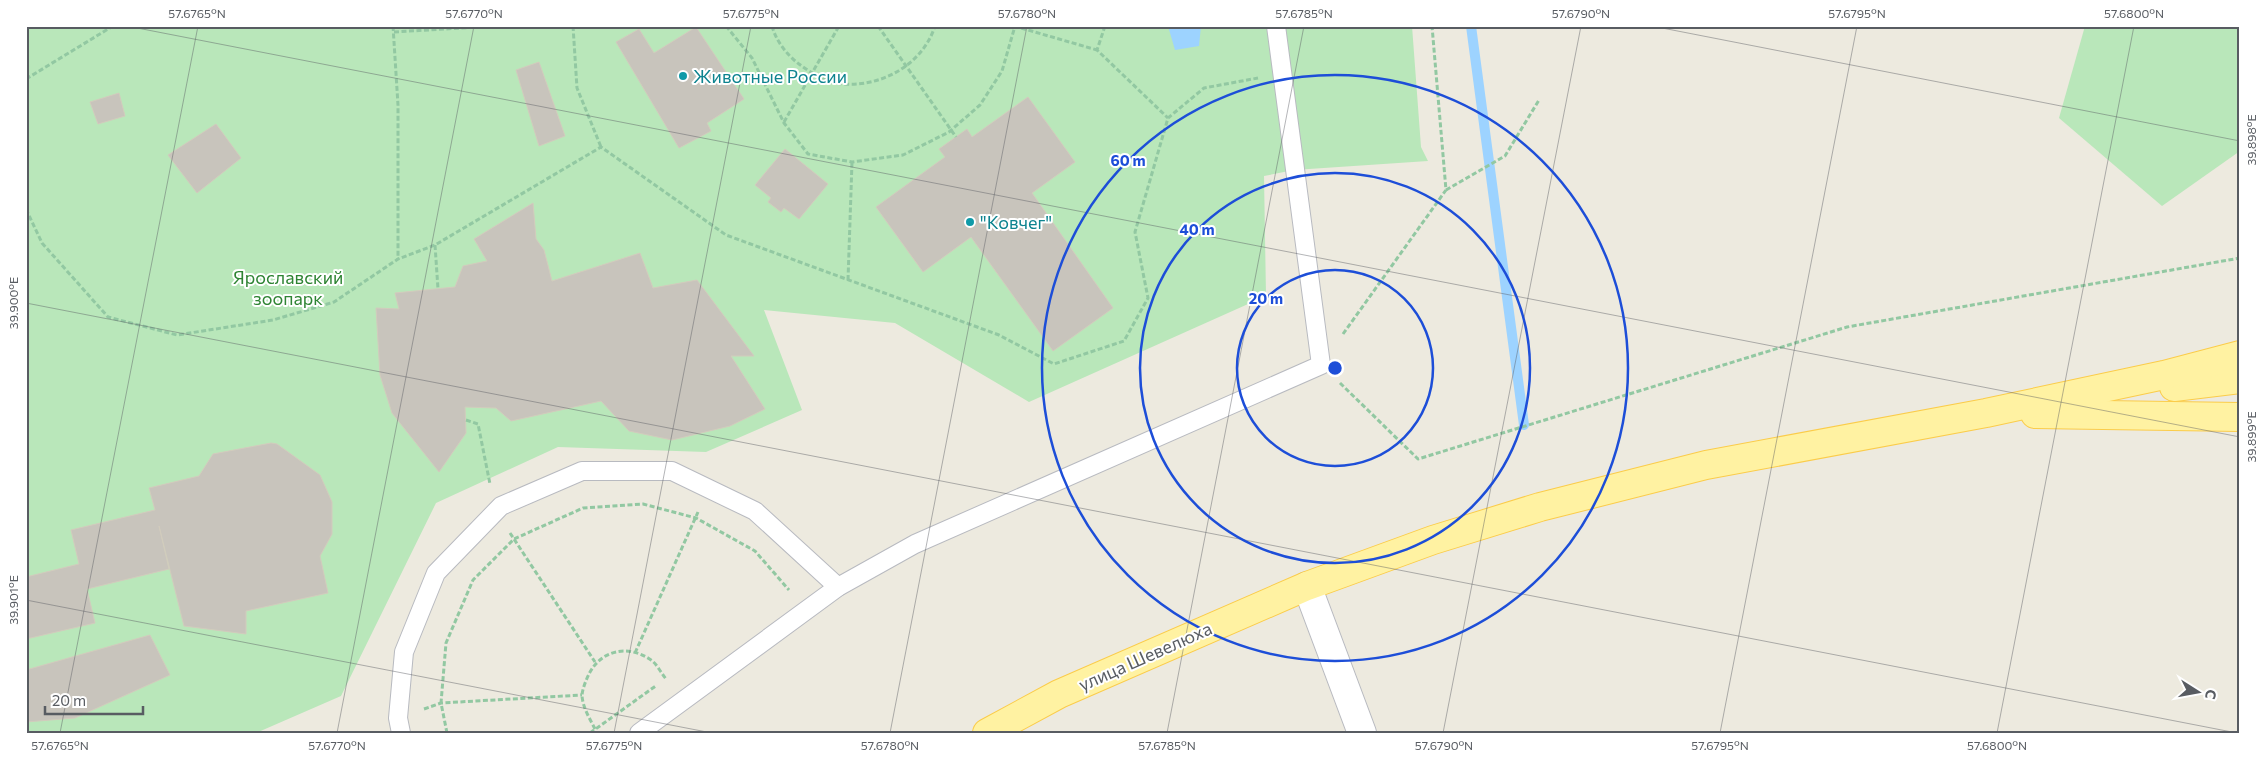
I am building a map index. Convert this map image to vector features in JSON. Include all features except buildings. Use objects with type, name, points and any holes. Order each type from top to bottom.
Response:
[{"type":"main road","points":[[1986,414],[2164,375],[2240,355]]},
{"type":"main road","points":[[1986,414],[2240,379]]},
{"type":"main road","points":[[1986,414],[2240,417]]},
{"type":"main road","name":"улица Шевелюха","points":[[987,733],[1059,694],[1307,586],[1434,540],[1540,507],[1706,465],[1986,414]]},
{"type":"street","points":[[1307,586],[1362,733]]},
{"type":"lane","points":[[639,733],[838,586],[915,544],[1321,365],[1276,26]]},
{"type":"lane","points":[[400,726],[404,652],[436,573],[495,510],[582,471],[672,471],[755,512],[838,586]]},
{"type":"path","points":[[26,79],[113,26]]},
{"type":"path","points":[[393,26],[398,105],[398,259]]},
{"type":"path","points":[[393,32],[495,26]]},
{"type":"path","points":[[573,26],[577,88],[601,147],[726,234],[999,335],[1054,364],[1124,341],[1148,298],[1135,232],[1168,118],[1204,88],[1281,74]]},
{"type":"path","points":[[726,26],[752,58],[784,123],[808,154],[852,162],[903,155],[952,131],[980,105],[1002,71],[1014,26],[1097,50],[1168,118]]},
{"type":"path","points":[[772,26],[789,56],[812,74],[835,83],[860,84],[884,78],[906,66],[922,51],[934,26]]},
{"type":"path","points":[[784,123],[839,26]]},
{"type":"path","points":[[878,26],[956,137]]},
{"type":"path","points":[[1097,50],[1105,26]]},
{"type":"path","points":[[1432,26],[1446,190]]},
{"type":"path","points":[[1539,100],[1505,156],[1446,190],[1321,365],[1418,459],[1847,326],[2240,258]]},
{"type":"path","points":[[26,209],[42,243],[108,317],[177,335],[273,320],[334,302],[398,259],[436,245],[601,147]]},
{"type":"path","points":[[848,280],[852,162]]},
{"type":"path","points":[[436,245],[438,289]]},
{"type":"path","points":[[466,420],[478,424],[495,510],[595,662]]},
{"type":"path","points":[[635,652],[709,489]]},
{"type":"path","points":[[447,733],[441,703],[446,643],[473,580],[514,539],[583,508],[643,504],[696,518],[755,552],[789,591]]},
{"type":"path","points":[[595,729],[582,695],[595,662],[616,651],[635,652],[652,661],[666,679]]},
{"type":"path","points":[[400,726],[441,703],[582,695]]},
{"type":"green space","name":"Ярославский зоопарк","points":[[26,26],[1412,26],[1421,147],[1428,161],[1294,170],[1264,176],[1266,296],[1029,402],[895,323],[764,310],[802,410],[706,452],[558,447],[436,503],[341,696],[256,733],[26,733]]},
{"type":"green space","points":[[2085,26],[2240,26],[2240,151],[2162,206],[2059,118]]},
{"type":"water","points":[[1168,26],[1201,26],[1199,46],[1175,50]]},
{"type":"waterway","points":[[1471,26],[1524,425]]},
{"type":"place","name":"Животные России","points":[[683,76]]},
{"type":"place","name":"\"Ковчег\"","points":[[970,222]]}]
